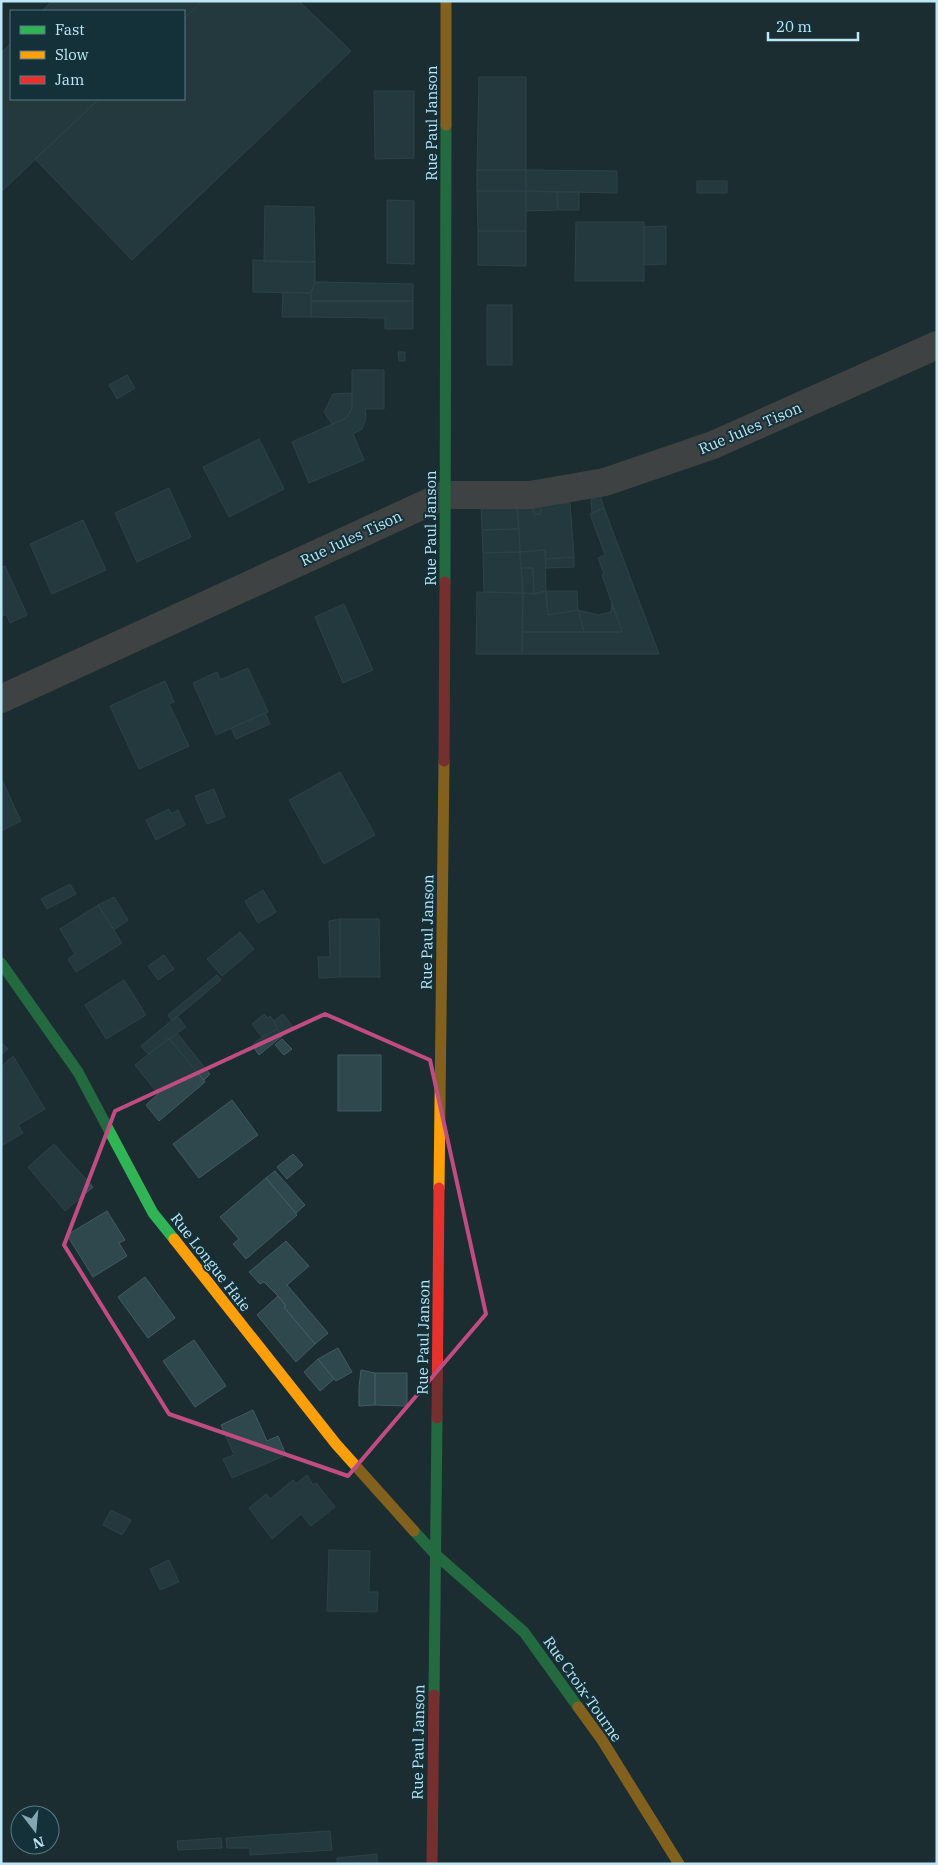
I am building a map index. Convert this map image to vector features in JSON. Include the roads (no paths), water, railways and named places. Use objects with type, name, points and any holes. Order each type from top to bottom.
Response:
[{"type":"main road","name":"Rue Paul Janson","points":[[432,1864],[445,495],[446,1]]},
{"type":"main road","name":"Rue Longue Haie","points":[[1,962],[78,1072],[153,1212],[336,1444],[435,1554]]},
{"type":"main road","name":"Rue Croix-Tourne","points":[[435,1554],[524,1632],[602,1740],[680,1864]]},
{"type":"street","name":"Rue Jules Tison","points":[[1,699],[445,495],[530,495],[605,482],[713,445],[937,345]]}]
